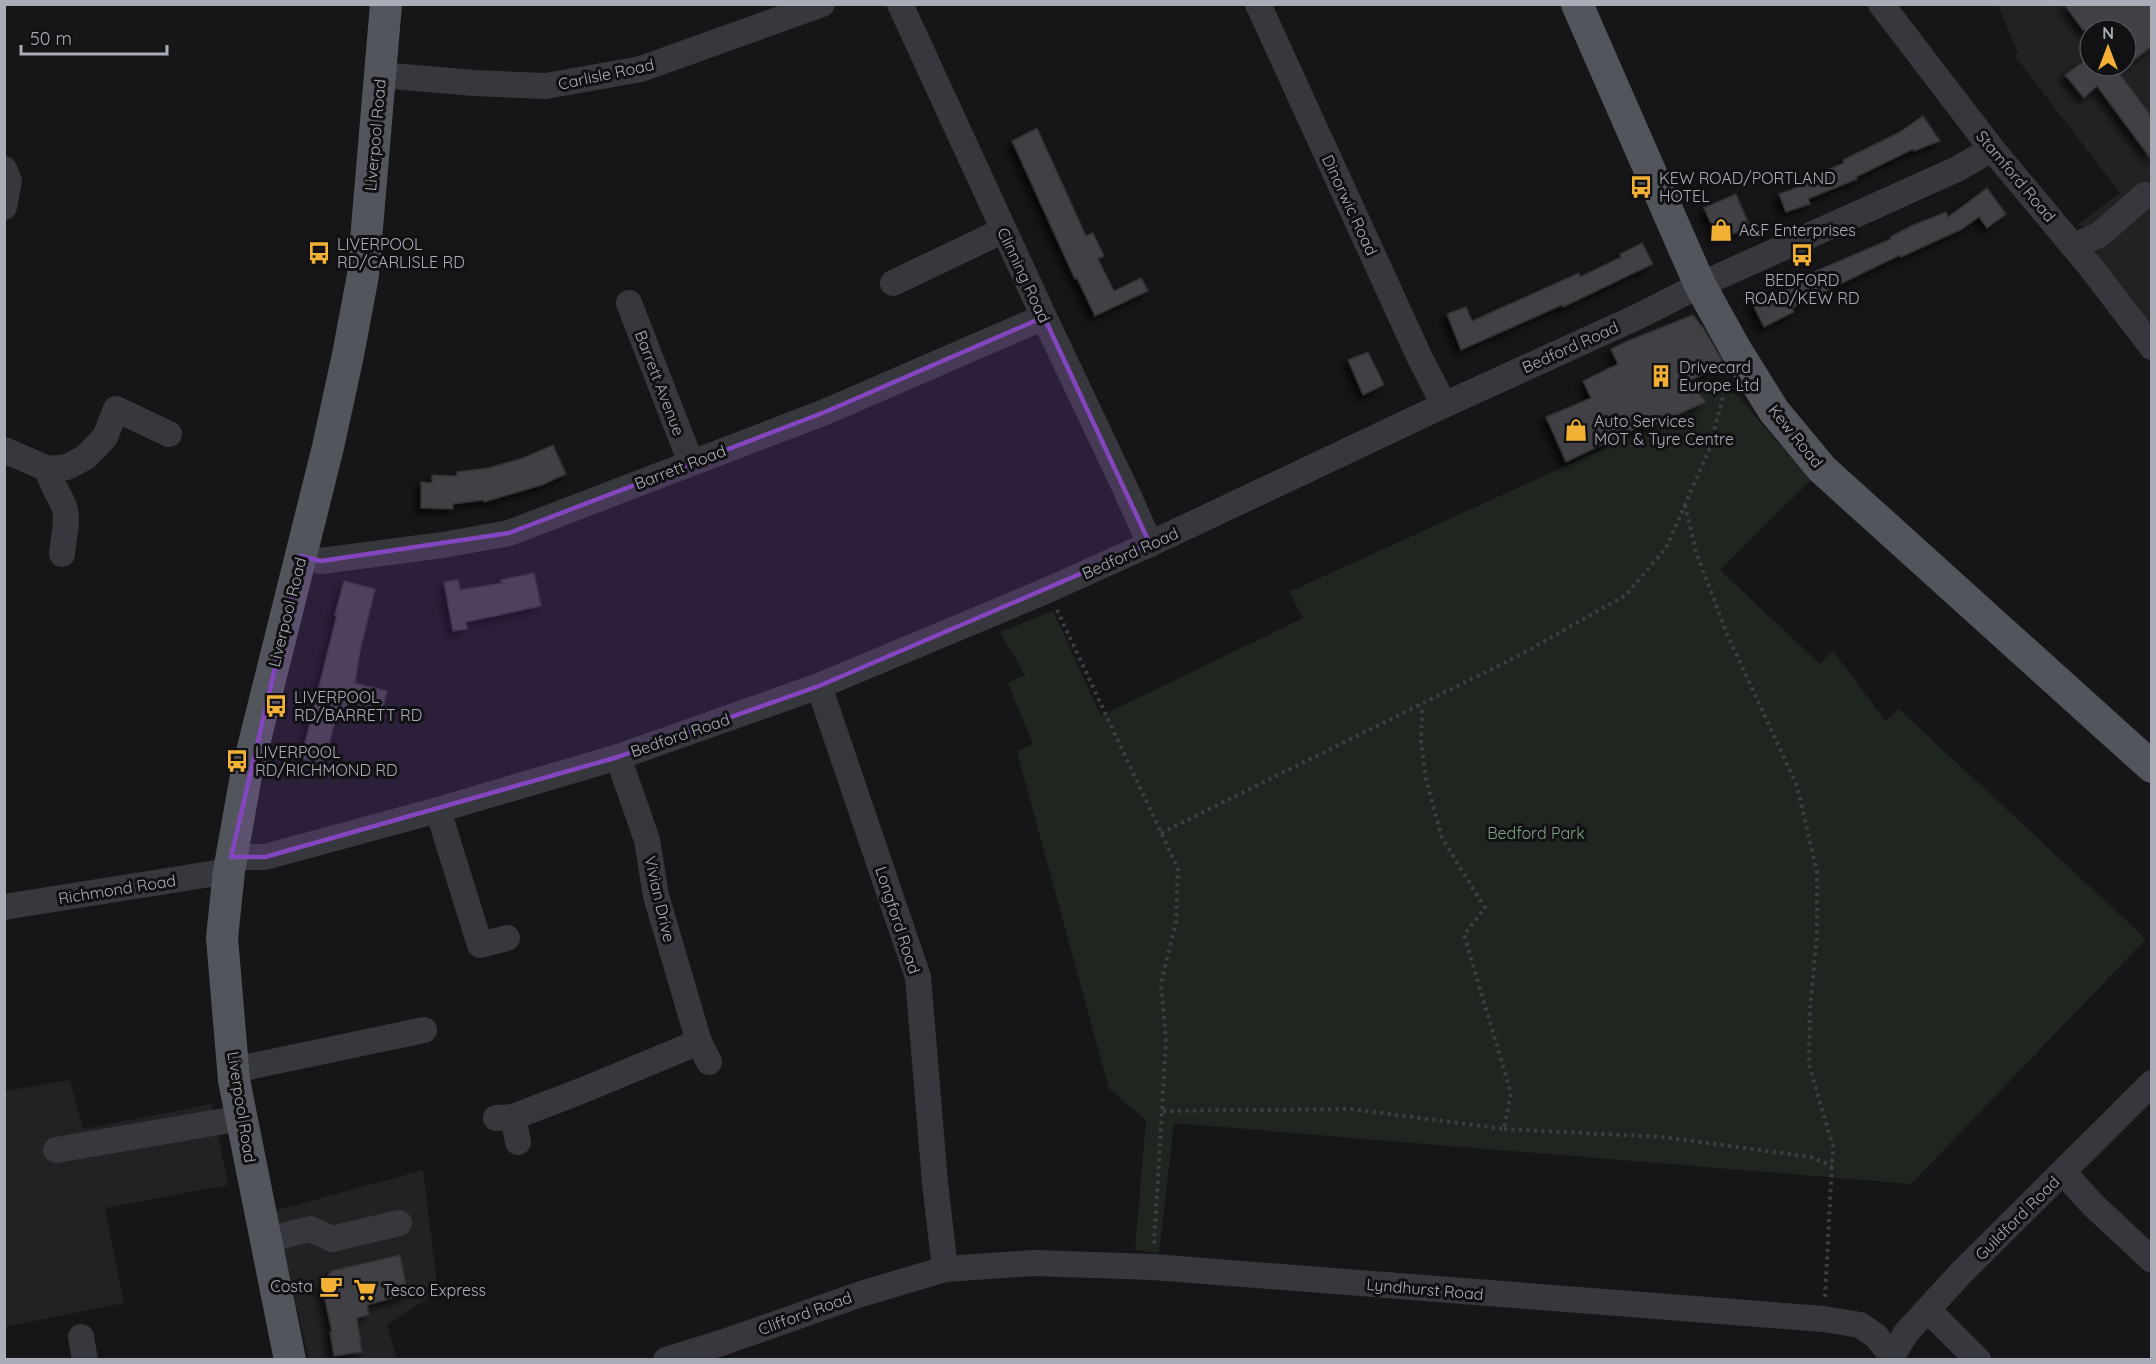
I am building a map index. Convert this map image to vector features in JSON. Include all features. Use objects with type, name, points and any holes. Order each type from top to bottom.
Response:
[{"type":"main road","name":"Liverpool Road","points":[[290,1359],[234,1070],[222,938],[230,864],[246,776],[336,412],[363,275],[386,4]]},
{"type":"main road","name":"Kew Road","points":[[1577,4],[1700,285],[1736,350],[1774,411],[1822,469],[2151,767]]},
{"type":"street","name":"Carlisle Road","points":[[380,75],[546,86],[641,69],[822,4]]},
{"type":"street","name":"Clinning Road","points":[[900,4],[1150,544]]},
{"type":"street","name":"Dinorwic Road","points":[[1258,4],[1419,356],[1444,405]]},
{"type":"street","name":"Stamford Road","points":[[1881,4],[1992,149],[2073,246],[2151,347]]},
{"type":"street","name":"Bedford Road","points":[[230,864],[265,857],[438,810],[618,758],[819,686],[1048,590],[1150,544],[1444,405],[1638,317],[1700,285],[1957,169],[1992,149]]},
{"type":"street","points":[[4,169],[9,181],[4,207]]},
{"type":"street","points":[[2073,246],[2099,235],[2145,195]]},
{"type":"street","points":[[893,283],[1004,230]]},
{"type":"street","name":"Barrett Avenue","points":[[629,303],[691,463]]},
{"type":"street","name":"Barrett Road","points":[[301,556],[321,561],[442,545],[509,533],[825,412],[1044,316]]},
{"type":"street","points":[[4,450],[48,469],[67,467],[86,457],[105,436],[116,409],[169,434]]},
{"type":"street","points":[[48,469],[51,484],[66,513],[62,554]]},
{"type":"street","name":"Longford Road","points":[[819,686],[918,977],[935,1184],[945,1269]]},
{"type":"street","name":"Vivian Drive","points":[[518,1142],[505,1117],[704,1052],[656,896],[647,840],[618,758]]},
{"type":"street","points":[[438,810],[480,945],[507,938]]},
{"type":"street","name":"Richmond Road","points":[[4,908],[230,864]]},
{"type":"street","points":[[234,1070],[424,1030]]},
{"type":"street","name":"Guildford Road","points":[[1892,1358],[1906,1333],[1961,1273],[2151,1083]]},
{"type":"street","points":[[57,1150],[242,1118]]},
{"type":"street","points":[[2063,1172],[2151,1260]]},
{"type":"street","points":[[266,1240],[310,1229],[332,1239],[399,1223]]},
{"type":"street","name":"Lyndhurst Road","points":[[945,1269],[1033,1263],[1153,1267],[1448,1292],[1824,1319],[1860,1325],[1876,1336],[1892,1358]]},
{"type":"street","name":"Clifford Road","points":[[666,1359],[721,1343],[861,1294],[945,1269]]},
{"type":"street","points":[[1928,1310],[1978,1359]]},
{"type":"path","points":[[1161,833],[1520,655],[1626,595],[1666,548],[1709,450],[1736,350]]},
{"type":"path","points":[[1684,505],[1696,552],[1726,634],[1797,786],[1816,872],[1816,936],[1810,1009],[1809,1065],[1833,1146],[1824,1319]]},
{"type":"path","points":[[1048,590],[1178,869],[1176,922],[1161,983],[1166,1041],[1153,1267]]},
{"type":"path","points":[[1419,705],[1422,711],[1421,742],[1426,780],[1442,838],[1485,908],[1464,935],[1511,1093],[1504,1129]]},
{"type":"path","points":[[1163,1111],[1352,1109],[1504,1129],[1663,1137],[1810,1157],[1832,1166]]},
{"type":"highlighted area","points":[[1044,317],[1150,544],[819,686],[618,757],[265,857],[231,857],[301,556],[321,561],[509,533],[825,412]]},
{"type":"shaded area","points":[[1998,5],[2151,5],[2151,324],[2094,255],[2103,239],[2095,230],[2077,225],[2120,193],[2015,56],[2018,53]]},
{"type":"shaded area","points":[[70,1080],[83,1129],[212,1104],[228,1185],[105,1208],[124,1303],[5,1327],[5,1091]]},
{"type":"shaded area","points":[[423,1170],[438,1292],[387,1325],[397,1359],[309,1359],[274,1211]]},
{"type":"green space","name":"Bedford Park","points":[[1689,381],[1736,394],[1811,480],[1720,570],[1820,664],[1833,651],[1885,721],[1899,709],[2146,939],[1911,1184],[1174,1123],[1159,1253],[1135,1250],[1146,1120],[1109,1089],[1017,752],[1033,744],[1008,683],[1025,675],[1000,632],[1053,611],[1101,716],[1303,618],[1289,592],[1706,402]]},
{"type":"building","points":[[2064,4],[2151,4],[2151,47],[2138,57],[2138,18],[2078,18],[2078,23]]},
{"type":"building","points":[[2078,66],[2078,78],[2123,78],[2151,116],[2151,159],[2097,86],[2084,98],[2065,75]]},
{"type":"building","points":[[1923,116],[1940,141],[1914,151],[1913,149],[1856,177],[1857,179],[1808,199],[1810,204],[1786,212],[1779,194],[1812,182],[1810,177],[1844,163],[1843,160],[1898,133]]},
{"type":"building","points":[[1037,128],[1086,236],[1093,233],[1104,256],[1098,259],[1114,291],[1141,278],[1148,291],[1095,316],[1077,278],[1075,279],[1012,141]]},
{"type":"building","points":[[1987,188],[2006,214],[1987,228],[1979,217],[1962,229],[1901,257],[1900,255],[1792,308],[1794,312],[1764,327],[1752,303],[1790,287],[1789,284],[1816,271],[1891,239],[1890,237],[1911,226],[1946,212],[1948,217]]},
{"type":"building","points":[[1736,194],[1750,227],[1718,240],[1704,208]]},
{"type":"building","points":[[1642,243],[1653,264],[1563,307],[1562,305],[1461,350],[1447,314],[1466,307],[1472,321],[1579,273],[1580,277],[1621,257],[1620,254]]},
{"type":"building","name":"Drivecard Europe Ltd","points":[[1693,315],[1704,329],[1724,364],[1689,381],[1706,402],[1645,429],[1643,425],[1566,462],[1546,417],[1591,398],[1583,381],[1618,364],[1611,349]]},
{"type":"building","points":[[1368,352],[1384,385],[1363,395],[1348,360]]},
{"type":"building","points":[[553,445],[566,474],[542,485],[484,502],[484,500],[453,504],[453,509],[421,508],[421,482],[432,483],[432,475],[457,476],[457,472],[488,468],[523,458]]},
{"type":"building","points":[[534,573],[541,606],[466,622],[467,629],[453,631],[444,582],[458,580],[460,590],[502,583],[501,580]]},
{"type":"building","points":[[344,581],[375,589],[355,683],[387,691],[382,711],[348,702],[344,715],[337,713],[324,764],[301,759]]},
{"type":"building","name":"Tesco Express","points":[[400,1255],[408,1294],[367,1305],[369,1315],[357,1318],[362,1352],[334,1356],[330,1332],[332,1332],[322,1286],[331,1271]]},
{"type":"place","name":"KEW ROAD/PORTLAND HOTEL","points":[[1641,187]]},
{"type":"place","name":"A&F Enterprises","points":[[1721,230]]},
{"type":"place","name":"LIVERPOOL RD/CARLISLE RD","points":[[319,253]]},
{"type":"place","name":"BEDFORD ROAD/KEW RD","points":[[1802,255]]},
{"type":"place","name":"Drivecard Europe Ltd","points":[[1661,376]]},
{"type":"place","name":"Auto Services MOT & Tyre Centre","points":[[1576,430]]},
{"type":"place","name":"LIVERPOOL RD/BARRETT RD","points":[[276,706]]},
{"type":"place","name":"LIVERPOOL RD/RICHMOND RD","points":[[237,761]]},
{"type":"place","name":"Costa","points":[[331,1286]]},
{"type":"place","name":"Tesco Express","points":[[365,1290]]}]
